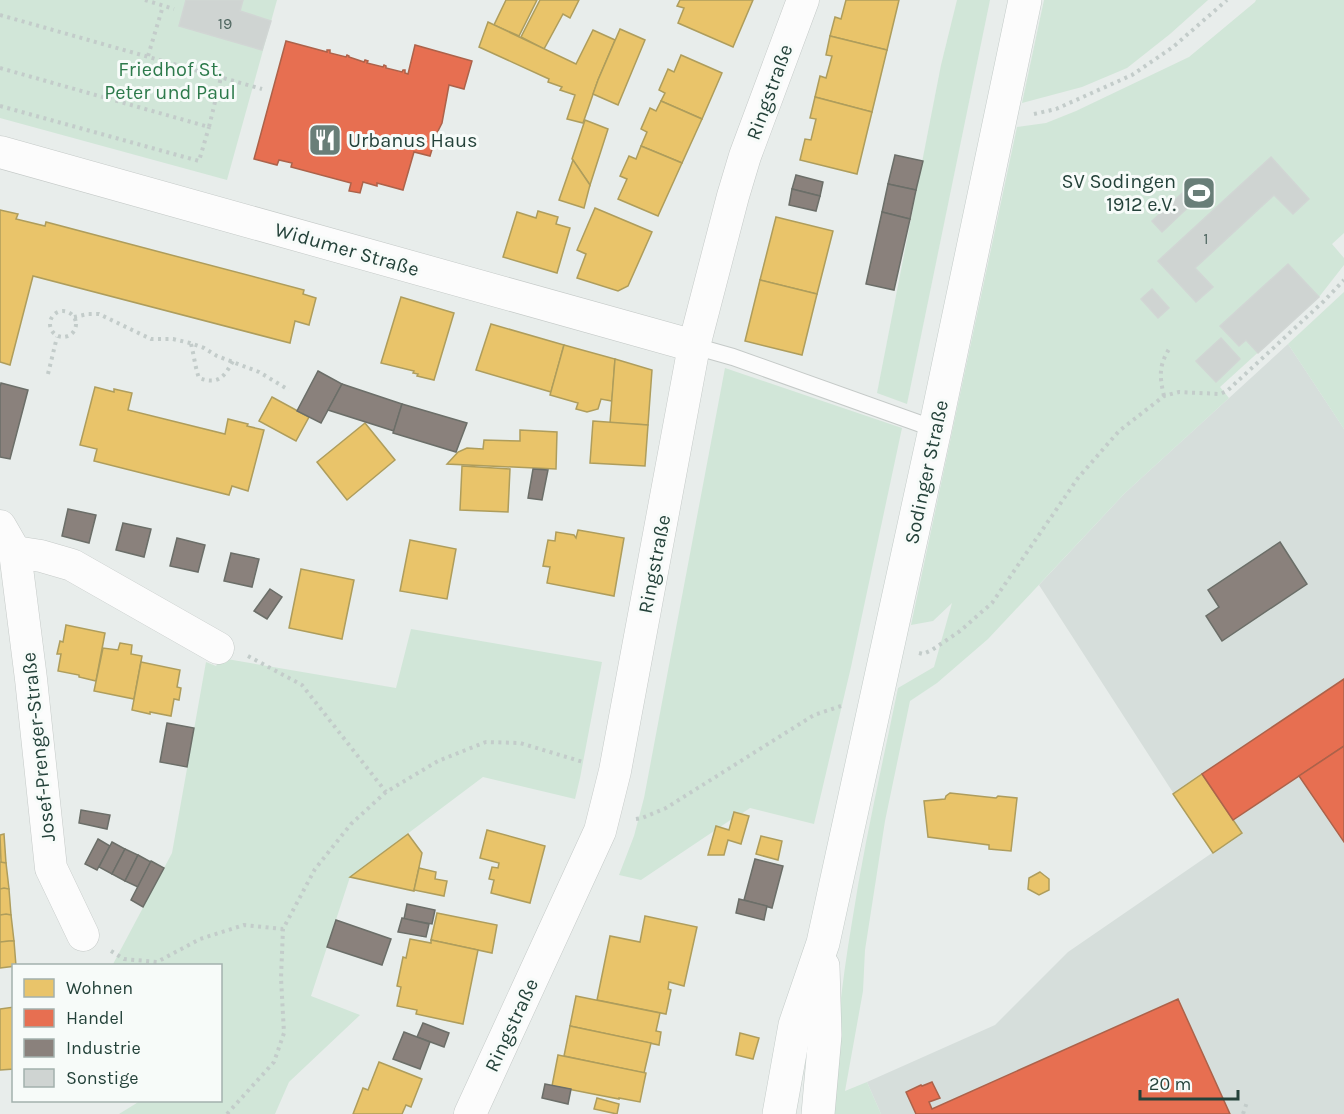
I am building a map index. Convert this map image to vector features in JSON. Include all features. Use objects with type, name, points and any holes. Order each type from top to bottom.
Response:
[{"type":"main road","name":"Sodinger Straße","points":[[779,1114],[795,1025],[823,943],[875,708],[1025,0]]},
{"type":"main road","name":"Sodinger Straße","points":[[818,1114],[825,1035],[823,943]]},
{"type":"street","name":"Ringstraße","points":[[470,1114],[600,831],[615,771],[694,346],[745,156],[803,0]]},
{"type":"street","name":"Widumer Straße","points":[[0,152],[694,346]]},
{"type":"street","name":"Josef-Prenger-Straße","points":[[7,539],[41,556],[72,565],[233,652]]},
{"type":"street","name":"Josef-Prenger-Straße","points":[[7,539],[30,680],[51,868],[83,935]]},
{"type":"lane","points":[[694,346],[733,357],[935,429]]},
{"type":"path","points":[[145,0],[174,9]]},
{"type":"path","points":[[1001,116],[1023,116],[1056,109],[1132,75],[1173,47],[1227,0]]},
{"type":"path","points":[[148,56],[163,6]]},
{"type":"path","points":[[0,15],[262,89]]},
{"type":"path","points":[[0,68],[209,127]]},
{"type":"path","points":[[0,106],[200,161],[221,78]]},
{"type":"path","points":[[923,654],[960,631],[992,603],[1078,478],[1119,431],[1164,396],[1179,392],[1220,394],[1227,391],[1344,280]]},
{"type":"path","points":[[60,311],[68,312],[74,317],[76,325],[73,333],[66,338],[57,337],[51,331],[49,323],[52,315],[60,311]]},
{"type":"path","points":[[74,317],[99,314],[151,339],[173,339],[190,343],[259,372],[289,390]]},
{"type":"path","points":[[48,374],[57,337]]},
{"type":"path","points":[[190,343],[200,378],[208,381],[220,379],[233,362]]},
{"type":"path","points":[[1164,396],[1160,371],[1163,358],[1171,346]]},
{"type":"path","points":[[233,652],[302,685],[386,792]]},
{"type":"path","points":[[666,808],[814,715],[839,705],[875,708]]},
{"type":"path","points":[[228,1114],[274,1062],[284,1033],[281,978],[283,929],[315,869],[351,824],[386,792],[438,761],[486,742],[520,743],[615,771]]},
{"type":"path","points":[[83,935],[124,959],[157,962],[201,939],[244,925],[283,929]]},
{"type":"path","points":[[1243,1114],[1247,1102]]},
{"type":"shaded area","points":[[1288,344],[1344,429],[1344,1114],[881,1114],[867,1082],[995,1025],[1068,952],[1212,853],[1039,585],[1125,493]]},
{"type":"green space","name":"Friedhof St. Peter und Paul","points":[[0,0],[277,0],[227,180],[0,118]]},
{"type":"green space","points":[[957,0],[990,0],[907,404],[877,393],[941,65]]},
{"type":"green space","points":[[1044,0],[1208,0],[1127,68],[1082,87],[1022,103]]},
{"type":"green space","points":[[1256,0],[1344,0],[1344,233],[1332,244],[1344,258],[1344,265],[1319,297],[1220,387],[1229,398],[1125,493],[988,639],[937,683],[910,701],[885,821],[865,950],[863,991],[845,1091],[867,1082],[881,1114],[829,1114],[848,946],[898,688],[934,667],[952,603],[933,621],[911,625],[1017,127],[1046,123],[1076,111],[1189,57]]},
{"type":"green space","points":[[1344,292],[1344,429],[1288,344]]},
{"type":"green space","points":[[725,368],[902,428],[851,667],[814,824],[750,808],[741,814],[734,812],[732,819],[720,827],[716,826],[714,831],[641,880],[619,875],[634,836],[644,798]]},
{"type":"green space","points":[[411,629],[602,662],[575,799],[483,777],[350,877],[311,996],[360,1015],[289,1082],[275,1114],[119,1114],[138,1102],[222,1102],[222,964],[113,964],[172,853],[206,662],[216,666],[221,658],[396,688]]},
{"type":"building: Wohnen","points":[[506,0],[537,0],[519,36],[494,25]]},
{"type":"building: Wohnen","points":[[540,0],[579,0],[570,18],[563,14],[544,49],[521,37]]},
{"type":"building: Wohnen","points":[[680,0],[753,0],[733,47],[678,23],[684,8],[677,6]]},
{"type":"building: Wohnen","points":[[846,0],[899,0],[887,50],[830,36],[835,17],[841,19]]},
{"type":"building: Wohnen","points":[[488,22],[576,64],[593,30],[615,40],[583,123],[567,119],[575,95],[560,90],[562,87],[548,82],[549,79],[479,47]]},
{"type":"building: Wohnen","points":[[620,29],[645,40],[618,105],[593,94]]},
{"type":"building: Wohnen","points":[[830,36],[887,50],[872,112],[815,97],[820,76],[826,78],[832,56],[826,55]]},
{"type":"building: Wohnen","points":[[681,55],[722,73],[702,119],[661,101],[665,93],[659,90],[668,69],[674,72]]},
{"type":"building: Wohnen","points":[[815,97],[872,112],[857,174],[800,160],[805,139],[811,140],[816,119],[810,118]]},
{"type":"building: Wohnen","points":[[661,101],[702,119],[682,163],[641,146],[647,132],[641,129],[650,108],[656,111]]},
{"type":"building: Wohnen","points":[[585,120],[608,129],[590,185],[572,159]]},
{"type":"building: Wohnen","points":[[641,146],[682,163],[658,216],[618,199],[627,179],[620,176],[629,156],[636,159]]},
{"type":"building: Wohnen","points":[[573,160],[590,185],[584,208],[559,200]]},
{"type":"building: Wohnen","points":[[595,208],[652,232],[628,286],[618,291],[577,278],[586,254],[577,250]]},
{"type":"building: Wohnen","points":[[0,210],[18,214],[16,219],[45,226],[46,222],[304,290],[303,294],[316,298],[309,325],[295,321],[290,343],[33,276],[10,365],[0,362]]},
{"type":"building: Wohnen","points":[[538,211],[558,217],[556,224],[570,228],[557,273],[503,257],[517,212],[536,218]]},
{"type":"building: Wohnen","points":[[776,217],[833,231],[817,294],[760,280]]},
{"type":"building: Wohnen","points":[[760,280],[817,294],[802,355],[745,341]]},
{"type":"building: Wohnen","points":[[401,297],[454,313],[434,380],[417,376],[418,374],[413,373],[414,371],[381,363]]},
{"type":"building: Wohnen","points":[[491,324],[564,345],[551,392],[476,370]]},
{"type":"building: Wohnen","points":[[564,345],[615,359],[612,401],[601,399],[598,409],[587,412],[576,409],[578,403],[550,395]]},
{"type":"building: Wohnen","points":[[615,359],[652,370],[648,425],[610,423]]},
{"type":"building: Wohnen","points":[[95,387],[114,392],[114,389],[132,393],[128,410],[225,434],[228,419],[264,430],[248,491],[232,486],[229,495],[94,461],[97,449],[80,445]]},
{"type":"building: Wohnen","points":[[272,397],[309,417],[296,441],[259,421]]},
{"type":"building: Wohnen","points":[[593,421],[648,425],[645,466],[590,463]]},
{"type":"building: Wohnen","points":[[365,423],[395,460],[347,500],[317,462]]},
{"type":"building: Wohnen","points":[[520,430],[557,432],[556,469],[447,464],[458,452],[467,448],[483,449],[484,440],[520,441]]},
{"type":"building: Wohnen","points":[[462,466],[510,469],[508,512],[460,510]]},
{"type":"building: Wohnen","points":[[578,530],[624,538],[614,596],[547,583],[550,567],[543,566],[548,540],[555,541],[556,532],[574,535],[576,538]]},
{"type":"building: Wohnen","points":[[410,540],[456,549],[447,599],[400,591]]},
{"type":"building: Wohnen","points":[[301,569],[354,580],[342,639],[289,628]]},
{"type":"building: Wohnen","points":[[66,625],[105,633],[96,681],[58,671],[61,654],[57,654],[60,641],[63,642]]},
{"type":"building: Wohnen","points":[[120,643],[132,645],[131,654],[142,656],[134,699],[94,691],[103,648],[118,650]]},
{"type":"building: Wohnen","points":[[141,662],[180,670],[177,687],[181,688],[179,700],[174,699],[171,716],[132,710]]},
{"type":"building: Wohnen","points":[[1202,774],[1242,833],[1213,853],[1173,794]]},
{"type":"building: Wohnen","points":[[950,793],[1017,798],[1011,851],[989,849],[989,845],[928,837],[924,801],[945,799]]},
{"type":"building: Wohnen","points":[[734,812],[749,816],[741,844],[728,840],[724,855],[708,855],[716,826],[729,830]]},
{"type":"building: Wohnen","points":[[487,830],[545,846],[530,903],[491,893],[494,880],[489,879],[492,867],[498,868],[499,863],[480,858]]},
{"type":"building: Wohnen","points":[[4,834],[6,863],[1,863],[0,835]]},
{"type":"building: Wohnen","points":[[408,834],[422,853],[414,891],[350,877]]},
{"type":"building: Wohnen","points":[[761,836],[782,841],[778,860],[756,854]]},
{"type":"building: Wohnen","points":[[0,862],[6,863],[9,889],[0,889]]},
{"type":"building: Wohnen","points":[[419,868],[436,872],[435,879],[447,881],[444,896],[414,890]]},
{"type":"building: Wohnen","points":[[1040,872],[1049,879],[1049,890],[1039,895],[1028,889],[1029,878]]},
{"type":"building: Wohnen","points":[[0,889],[9,889],[11,915],[0,915]]},
{"type":"building: Wohnen","points":[[437,913],[497,925],[492,953],[431,940]]},
{"type":"building: Wohnen","points":[[0,915],[11,915],[14,941],[0,942]]},
{"type":"building: Wohnen","points":[[645,916],[697,927],[684,986],[669,982],[668,989],[671,990],[666,1014],[597,1000],[610,936],[640,942]]},
{"type":"building: Wohnen","points":[[410,939],[431,943],[431,940],[478,950],[463,1024],[416,1014],[417,1010],[397,1006],[401,987],[397,986],[403,957],[406,958]]},
{"type":"building: Wohnen","points":[[14,941],[16,964],[12,964],[12,966],[0,968],[0,942]]},
{"type":"building: Wohnen","points":[[576,996],[660,1013],[656,1031],[661,1032],[659,1045],[570,1026]]},
{"type":"building: Wohnen","points":[[12,1007],[12,1069],[0,1070],[0,1009]]},
{"type":"building: Wohnen","points":[[570,1026],[651,1043],[644,1073],[564,1056]]},
{"type":"building: Wohnen","points":[[740,1033],[759,1038],[753,1059],[736,1055]]},
{"type":"building: Wohnen","points":[[558,1055],[646,1073],[640,1102],[552,1086]]},
{"type":"building: Wohnen","points":[[379,1062],[422,1079],[411,1107],[406,1105],[402,1114],[353,1114],[363,1088],[368,1090]]},
{"type":"building: Wohnen","points":[[597,1098],[619,1104],[617,1114],[594,1109]]},
{"type":"building: Handel","points":[[286,41],[327,52],[330,50],[330,53],[346,57],[347,55],[402,72],[405,70],[408,74],[415,45],[472,61],[464,89],[449,85],[442,123],[430,156],[414,152],[403,190],[363,182],[360,193],[349,191],[351,183],[291,167],[292,163],[279,160],[277,165],[254,159]]},
{"type":"building: Handel","points":[[1344,679],[1344,746],[1233,820],[1202,774]]},
{"type":"building: Handel","points":[[1344,746],[1344,842],[1299,776]]},
{"type":"building: Handel","points":[[1178,999],[1230,1114],[916,1114],[906,1092],[932,1082],[940,1098],[929,1102],[932,1109]]},
{"type":"building: Industrie","points":[[895,155],[923,161],[916,190],[888,184]]},
{"type":"building: Industrie","points":[[796,175],[823,182],[820,196],[792,189]]},
{"type":"building: Industrie","points":[[888,184],[916,190],[910,219],[882,212]]},
{"type":"building: Industrie","points":[[792,189],[820,196],[816,211],[789,205]]},
{"type":"building: Industrie","points":[[882,212],[910,219],[894,290],[866,284]]},
{"type":"building: Industrie","points":[[318,371],[342,384],[321,423],[297,411]]},
{"type":"building: Industrie","points":[[1,383],[28,390],[10,459],[0,457]]},
{"type":"building: Industrie","points":[[342,384],[402,404],[394,431],[328,410]]},
{"type":"building: Industrie","points":[[402,404],[467,423],[456,452],[393,433]]},
{"type":"building: Industrie","points":[[533,469],[548,470],[542,500],[528,498]]},
{"type":"building: Industrie","points":[[68,509],[96,515],[89,543],[62,536]]},
{"type":"building: Industrie","points":[[123,523],[151,529],[144,557],[116,550]]},
{"type":"building: Industrie","points":[[177,538],[205,545],[198,572],[170,566]]},
{"type":"building: Industrie","points":[[1280,542],[1307,584],[1222,641],[1206,616],[1219,607],[1208,590]]},
{"type":"building: Industrie","points":[[231,553],[259,559],[252,587],[224,581]]},
{"type":"building: Industrie","points":[[270,589],[282,597],[267,619],[254,611]]},
{"type":"building: Industrie","points":[[167,723],[194,728],[187,767],[160,762]]},
{"type":"building: Industrie","points":[[81,810],[110,815],[107,829],[79,823]]},
{"type":"building: Industrie","points":[[98,839],[110,846],[97,870],[85,864]]},
{"type":"building: Industrie","points":[[112,842],[125,849],[112,874],[99,867]]},
{"type":"building: Industrie","points":[[125,849],[138,855],[125,881],[112,874]]},
{"type":"building: Industrie","points":[[138,855],[151,862],[138,887],[125,881]]},
{"type":"building: Industrie","points":[[755,859],[783,866],[772,908],[744,900]]},
{"type":"building: Industrie","points":[[151,861],[164,868],[143,907],[131,900]]},
{"type":"building: Industrie","points":[[739,899],[767,906],[764,920],[736,913]]},
{"type":"building: Industrie","points":[[407,904],[435,910],[432,924],[404,919]]},
{"type":"building: Industrie","points":[[402,918],[429,924],[426,937],[398,932]]},
{"type":"building: Industrie","points":[[336,920],[391,939],[382,965],[327,947]]},
{"type":"building: Industrie","points":[[423,1023],[449,1033],[444,1047],[417,1037]]},
{"type":"building: Industrie","points":[[404,1032],[430,1042],[420,1069],[393,1059]]},
{"type":"building: Industrie","points":[[545,1084],[571,1089],[568,1104],[542,1098]]},
{"type":"building: Sonstige","points":[[186,0],[243,0],[240,11],[271,21],[262,50],[179,26]]},
{"type":"building: Sonstige","points":[[1271,157],[1309,199],[1293,214],[1274,195],[1195,268],[1213,287],[1196,302],[1158,261]]},
{"type":"building: Sonstige","points":[[1192,184],[1202,194],[1162,232],[1152,221]]},
{"type":"building: Sonstige","points":[[1288,264],[1319,297],[1258,353],[1246,340],[1239,346],[1220,326]]},
{"type":"building: Sonstige","points":[[1152,289],[1169,308],[1158,318],[1141,299]]},
{"type":"building: Sonstige","points":[[1221,338],[1240,359],[1216,382],[1196,361]]},
{"type":"place","name":"Urbanus Haus","points":[[325,140]]},
{"type":"place","name":"SV Sodingen 1912 e.V.","points":[[1199,193]]}]
